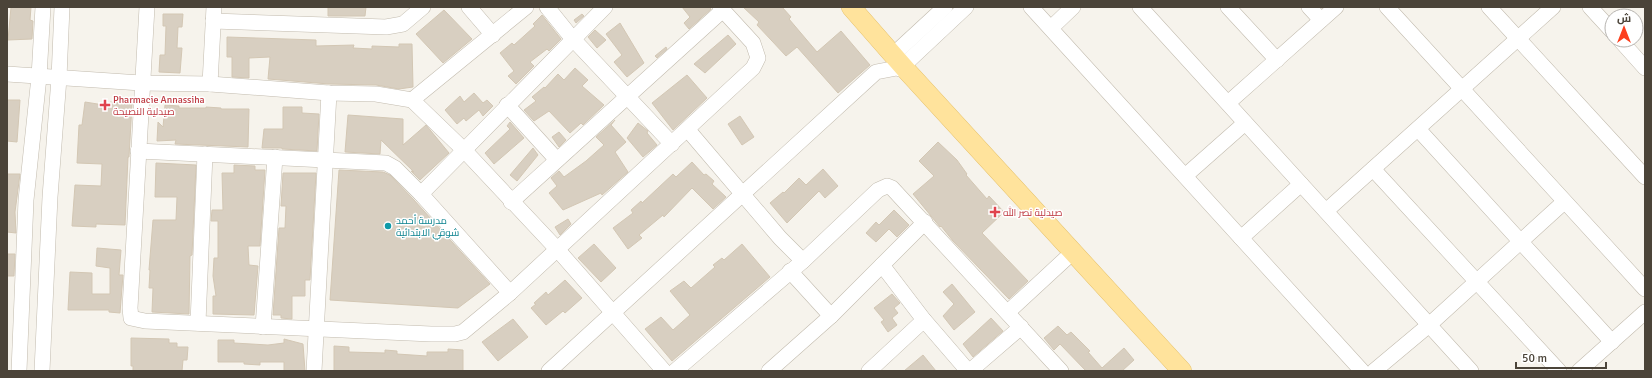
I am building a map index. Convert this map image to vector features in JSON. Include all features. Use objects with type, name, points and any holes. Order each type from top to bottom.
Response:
[{"type":"main road","points":[[851,7],[901,64],[1074,251],[1182,371]]},
{"type":"street","points":[[19,371],[26,200],[40,77],[43,7]]},
{"type":"street","points":[[42,371],[50,197],[59,78],[62,7]]},
{"type":"street","points":[[147,7],[130,308],[131,318],[144,321],[455,334],[463,332],[510,292],[754,68],[758,58],[753,43],[722,8],[627,97],[511,202]]},
{"type":"street","points":[[210,84],[213,14],[386,27],[402,24],[423,7]]},
{"type":"street","points":[[469,7],[493,35]]},
{"type":"street","points":[[412,100],[526,7]]},
{"type":"street","points":[[547,7],[572,38],[672,144]]},
{"type":"street","points":[[421,194],[604,7]]},
{"type":"street","points":[[901,64],[946,7]]},
{"type":"street","points":[[549,371],[876,72],[897,68],[966,7]]},
{"type":"street","points":[[1032,7],[1362,371]]},
{"type":"street","points":[[1051,28],[1073,7]]},
{"type":"street","points":[[1140,7],[1471,371]]},
{"type":"street","points":[[1228,7],[1277,60]]},
{"type":"street","points":[[1309,7],[1321,20]]},
{"type":"street","points":[[1228,103],[1336,7]]},
{"type":"street","points":[[1387,7],[1645,289]]},
{"type":"street","points":[[1489,7],[1645,177]]},
{"type":"street","points":[[1326,211],[1553,7]]},
{"type":"street","points":[[1590,7],[1604,22]]},
{"type":"street","points":[[876,72],[881,41]]},
{"type":"street","points":[[1627,48],[1645,68]]},
{"type":"street","points":[[7,74],[142,83],[210,84],[329,94],[376,94],[412,100],[464,150],[556,249],[611,313],[664,371]]},
{"type":"street","points":[[314,371],[329,94]]},
{"type":"street","points":[[507,105],[557,160]]},
{"type":"street","points":[[1185,176],[1245,123]]},
{"type":"street","points":[[1418,129],[1612,342]]},
{"type":"street","points":[[688,130],[780,238],[803,261]]},
{"type":"street","points":[[138,151],[386,163],[395,168],[421,194],[510,292]]},
{"type":"street","points":[[198,323],[205,154]]},
{"type":"street","points":[[263,327],[275,157]]},
{"type":"street","points":[[1373,169],[1559,371]]},
{"type":"street","points":[[1241,238],[1301,184]]},
{"type":"street","points":[[675,371],[803,261],[883,187],[892,188],[925,222],[1059,370]]},
{"type":"street","points":[[1374,371],[1429,325],[1564,202]]},
{"type":"street","points":[[769,371],[831,316],[925,222]]},
{"type":"street","points":[[1008,312],[1074,251]]},
{"type":"street","points":[[882,265],[924,320],[969,371],[1021,327]]},
{"type":"street","points":[[790,271],[831,316]]},
{"type":"street","points":[[1579,371],[1645,312]]},
{"type":"street","points":[[869,371],[924,320]]},
{"type":"building","points":[[11,7],[31,7],[30,20],[33,21],[32,39],[8,40]]},
{"type":"building","points":[[328,7],[366,7],[365,16],[328,16]]},
{"type":"building","points":[[682,7],[709,7],[711,9],[689,29],[684,23],[690,17]]},
{"type":"building","points":[[743,7],[782,7],[791,17],[789,19],[817,52],[841,31],[870,65],[838,93],[797,47],[786,56],[757,25],[759,22]]},
{"type":"building","points":[[444,10],[472,39],[443,63],[416,34]]},
{"type":"building","points":[[163,14],[183,14],[182,27],[178,27],[177,48],[182,48],[180,73],[159,72],[160,55],[165,55],[166,26],[163,26]]},
{"type":"building","points":[[582,14],[584,16],[576,23],[574,20]]},
{"type":"building","points":[[542,15],[561,39],[549,51],[547,49],[530,62],[534,66],[516,84],[508,76],[514,71],[500,53],[512,43],[514,45],[535,26],[533,24]]},
{"type":"building","points":[[620,23],[644,63],[627,77],[614,62],[622,55],[606,34]]},
{"type":"building","points":[[595,30],[606,40],[597,48],[588,37]]},
{"type":"building","points":[[728,35],[736,44],[705,73],[694,64]]},
{"type":"building","points":[[227,37],[316,40],[316,46],[354,45],[353,48],[372,49],[372,46],[399,47],[399,44],[412,44],[413,87],[399,89],[376,85],[329,84],[268,79],[270,57],[249,58],[249,78],[232,77],[232,57],[227,57]]},
{"type":"building","points":[[666,47],[667,49],[657,58],[655,56]]},
{"type":"building","points":[[575,68],[588,80],[582,86],[604,105],[583,125],[581,123],[570,133],[549,111],[534,121],[524,110],[536,101],[532,97],[544,87],[545,88],[558,74],[564,80]]},
{"type":"building","points":[[687,75],[707,98],[673,130],[652,103]]},
{"type":"building","points":[[474,93],[483,103],[487,100],[493,106],[483,116],[479,110],[466,121],[464,118],[457,124],[445,110],[460,96],[464,102]]},
{"type":"building","points":[[7,100],[20,100],[17,142],[7,141]]},
{"type":"building","points":[[85,102],[110,106],[110,102],[132,104],[125,225],[96,224],[96,227],[72,226],[75,185],[101,186],[102,164],[77,163],[79,125],[82,125]]},
{"type":"building","points":[[165,105],[179,106],[179,108],[206,107],[221,109],[249,109],[248,147],[175,144],[176,140],[157,141],[158,122],[163,127]]},
{"type":"building","points":[[283,107],[302,107],[302,113],[319,114],[317,151],[262,148],[264,129],[283,129]]},
{"type":"building","points":[[348,115],[403,119],[403,145],[426,125],[449,153],[420,180],[411,171],[414,172],[381,140],[380,154],[345,152]]},
{"type":"building","points":[[740,116],[754,137],[742,145],[728,124]]},
{"type":"building","points":[[615,120],[611,125],[626,142],[615,152],[628,172],[602,195],[601,193],[563,210],[549,193],[557,186],[551,178],[559,171],[564,177],[586,161],[604,145],[596,137]]},
{"type":"building","points":[[510,122],[524,138],[494,164],[485,153],[510,129],[507,126]]},
{"type":"building","points":[[638,123],[648,131],[647,133],[657,145],[643,157],[627,138]]},
{"type":"building","points":[[559,132],[566,140],[559,147],[552,137]]},
{"type":"building","points":[[938,142],[957,160],[967,174],[966,175],[987,199],[989,196],[1004,212],[982,233],[1028,281],[1009,299],[953,241],[941,226],[940,227],[913,194],[934,176],[919,161]]},
{"type":"building","points":[[533,148],[538,155],[517,181],[510,175]]},
{"type":"building","points":[[692,162],[704,175],[706,174],[714,181],[712,184],[726,197],[713,209],[692,188],[664,217],[663,215],[639,235],[642,238],[628,249],[613,228],[633,213],[631,210],[641,201],[642,203],[673,174],[676,177]]},
{"type":"building","points":[[156,163],[196,165],[192,255],[190,256],[189,314],[152,312],[153,288],[149,288],[149,270],[153,220],[176,220],[177,197],[155,197]]},
{"type":"building","points":[[234,165],[255,166],[255,170],[265,170],[260,246],[248,246],[249,265],[258,266],[254,315],[213,314],[213,296],[216,296],[213,276],[214,258],[218,258],[218,221],[211,221],[212,210],[223,210],[222,173],[234,173]]},
{"type":"building","points":[[823,169],[838,186],[825,198],[819,191],[787,223],[770,203],[783,192],[784,193],[799,178],[806,185]]},
{"type":"building","name":"مدرسة أحمد شوقي الابتدائية","points":[[339,170],[383,172],[390,175],[490,284],[458,308],[330,300]]},
{"type":"building","points":[[283,173],[316,173],[310,280],[305,280],[305,296],[292,296],[292,319],[281,318],[281,315],[273,315],[279,228],[285,228],[286,206],[281,206]]},
{"type":"building","points":[[7,174],[20,174],[15,212],[16,233],[7,232]]},
{"type":"building","points":[[894,210],[909,225],[897,237],[889,229],[876,242],[866,233],[876,222],[879,225]]},
{"type":"building","points":[[568,219],[571,224],[560,235],[555,227]]},
{"type":"building","points":[[594,244],[616,268],[601,282],[578,258]]},
{"type":"building","points":[[742,244],[770,277],[672,361],[645,329],[661,317],[673,330],[690,315],[670,291],[684,281],[691,288],[715,267],[713,265],[722,258],[724,260]]},
{"type":"building","points":[[97,248],[121,250],[119,275],[123,275],[120,313],[109,312],[109,310],[68,310],[70,272],[92,273],[92,294],[110,294],[110,268],[96,266]]},
{"type":"building","points":[[7,254],[15,254],[14,276],[7,276]]},
{"type":"building","points":[[565,280],[582,298],[565,313],[563,311],[546,325],[531,308],[536,304],[534,303],[546,292],[548,295]]},
{"type":"building","points":[[952,284],[975,312],[954,330],[943,316],[954,304],[943,292]]},
{"type":"building","points":[[892,294],[900,303],[894,308],[898,313],[892,318],[897,325],[888,332],[881,322],[884,320],[874,308]]},
{"type":"building","points":[[991,318],[1003,331],[973,357],[963,344]]},
{"type":"building","points":[[513,319],[528,337],[498,361],[482,342]]},
{"type":"building","points":[[1058,326],[1067,335],[1071,332],[1090,351],[1088,352],[1102,368],[1124,348],[1134,360],[1122,371],[1086,371],[1060,344],[1054,350],[1044,338]]},
{"type":"building","points":[[131,338],[169,339],[169,343],[177,343],[177,347],[188,347],[187,360],[183,360],[182,371],[133,371],[133,366],[131,366]]},
{"type":"building","points":[[284,339],[303,344],[305,371],[284,371],[284,362],[260,362],[260,365],[244,364],[244,362],[218,362],[218,340],[234,340],[234,343],[268,345],[284,343]]},
{"type":"building","points":[[334,346],[349,347],[349,352],[385,353],[385,350],[397,351],[397,354],[427,356],[427,352],[448,352],[448,349],[463,350],[463,371],[334,371]]},
{"type":"building","points":[[923,355],[936,371],[904,371]]},
{"type":"place","name":"Pharmacie Annassiha صيدلية النصيحة","points":[[105,105]]},
{"type":"place","name":"صيدلية نصر الله","points":[[995,212]]},
{"type":"place","name":"مدرسة أحمد شوقي الابتدائية","points":[[388,226]]}]
